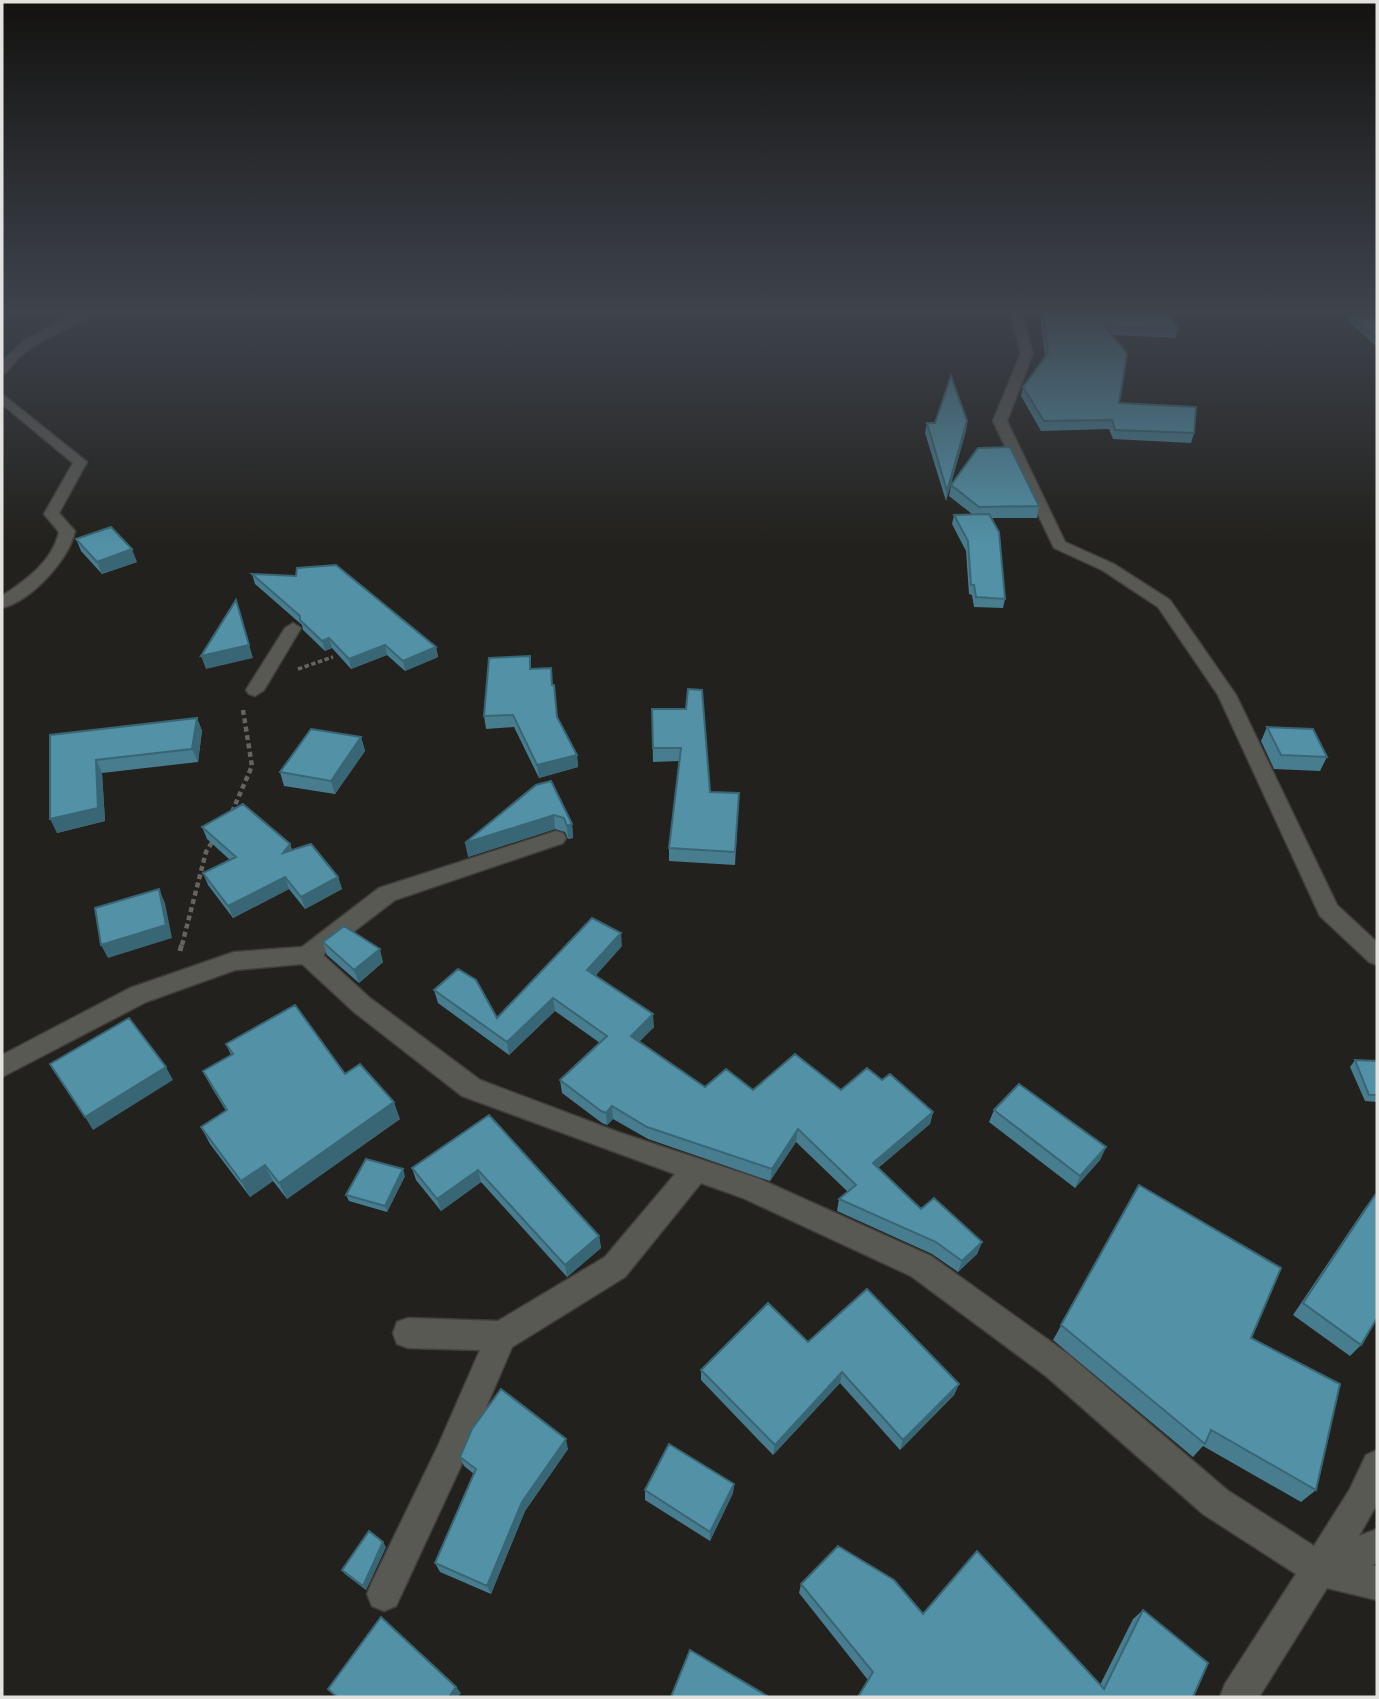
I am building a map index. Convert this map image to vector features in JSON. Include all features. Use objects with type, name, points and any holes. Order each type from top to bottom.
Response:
[{"type":"street","points":[[1013,387],[1000,421],[1059,545],[1108,567],[1164,604],[1227,695],[1328,910],[1377,956]]},
{"type":"street","points":[[2,398],[80,462],[51,514],[67,531],[66,541],[37,580],[2,603]]},
{"type":"street","points":[[255,690],[293,628]]},
{"type":"street","points":[[2,1067],[138,995],[234,961],[307,955],[387,894],[556,838]]},
{"type":"street","points":[[307,955],[362,1005],[471,1088],[750,1188],[921,1266],[1057,1365],[1216,1502],[1318,1569],[1377,1583]]},
{"type":"street","points":[[408,1333],[501,1336],[615,1268],[696,1169]]},
{"type":"street","points":[[384,1594],[449,1457],[501,1336]]},
{"type":"street","points":[[1238,1697],[1362,1501],[1377,1466]]},
{"type":"street","points":[[1318,1569],[1377,1546]]},
{"type":"path","points":[[230,814],[252,766],[242,697],[292,671],[333,657]]},
{"type":"path","points":[[172,982],[206,852],[218,833]]},
{"type":"building","points":[[947,387],[955,387],[967,421],[947,491],[927,423],[935,423]]},
{"type":"building","points":[[1023,387],[1122,387],[1119,403],[1196,407],[1194,433],[1115,430],[1112,420],[1044,421]]},
{"type":"building","points":[[1010,447],[1039,506],[979,507],[951,485],[978,448]]},
{"type":"building","points":[[989,514],[999,532],[1005,599],[976,597],[974,585],[971,585],[968,541],[954,515]]},
{"type":"building","points":[[111,527],[132,549],[97,562],[76,539]]},
{"type":"building","points":[[336,565],[436,647],[403,661],[385,645],[349,659],[329,638],[322,641],[300,620],[300,616],[252,574],[296,576],[297,568]]},
{"type":"building","points":[[236,600],[249,645],[201,656]]},
{"type":"building","points":[[530,656],[530,669],[551,668],[557,717],[577,755],[537,765],[513,715],[484,716],[489,658]]},
{"type":"building","points":[[688,689],[702,690],[710,792],[739,793],[735,852],[669,848],[681,748],[653,748],[652,709],[686,709]]},
{"type":"building","points":[[197,718],[192,749],[96,760],[98,808],[50,819],[50,735]]},
{"type":"building","points":[[1267,727],[1313,729],[1327,757],[1281,755]]},
{"type":"building","points":[[311,729],[361,737],[331,781],[280,772]]},
{"type":"building","points":[[551,781],[572,824],[567,826],[564,818],[554,815],[465,843],[536,785]]},
{"type":"building","points":[[243,804],[290,844],[283,853],[311,844],[338,877],[301,897],[285,877],[228,906],[203,873],[236,857],[202,827]]},
{"type":"building","points":[[159,889],[166,925],[101,945],[95,908]]},
{"type":"building","points":[[592,918],[621,933],[587,970],[653,1014],[631,1036],[705,1087],[726,1069],[753,1090],[795,1054],[841,1090],[867,1068],[882,1080],[890,1074],[933,1112],[873,1163],[921,1209],[934,1198],[982,1242],[962,1261],[936,1242],[839,1199],[856,1185],[798,1129],[772,1169],[647,1127],[612,1106],[606,1113],[601,1111],[560,1080],[607,1036],[553,998],[507,1042],[434,990],[458,969],[476,980],[497,1018]]},
{"type":"building","points":[[344,926],[380,949],[354,970],[323,942]]},
{"type":"building","points":[[295,1005],[345,1074],[360,1064],[394,1102],[279,1183],[265,1165],[241,1181],[201,1127],[227,1110],[203,1071],[233,1054],[226,1044]]},
{"type":"building","points":[[129,1018],[166,1067],[85,1117],[50,1064]]},
{"type":"building","points":[[1355,1060],[1377,1061],[1377,1095],[1369,1095]]},
{"type":"building","points":[[1019,1084],[1106,1147],[1080,1176],[994,1110]]},
{"type":"building","points":[[489,1115],[599,1236],[565,1265],[478,1170],[437,1199],[412,1168]]},
{"type":"building","points":[[366,1159],[403,1169],[385,1206],[346,1195]]},
{"type":"building","points":[[1139,1185],[1281,1268],[1251,1338],[1340,1384],[1316,1490],[1211,1430],[1205,1444],[1061,1325]]},
{"type":"building","points":[[1375,1195],[1377,1318],[1361,1345],[1303,1303]]},
{"type":"building","points":[[867,1289],[959,1384],[903,1440],[842,1372],[775,1445],[701,1370],[768,1303],[808,1342]]},
{"type":"building","points":[[501,1389],[566,1439],[522,1502],[487,1586],[435,1563],[476,1469],[460,1457],[472,1429]]},
{"type":"building","points":[[669,1444],[734,1484],[710,1532],[645,1490]]},
{"type":"building","points":[[369,1531],[383,1542],[363,1586],[342,1570]]},
{"type":"building","points":[[838,1546],[894,1580],[923,1614],[977,1551],[1104,1689],[1143,1610],[1208,1663],[1193,1697],[858,1697],[873,1672],[801,1584]]},
{"type":"building","points":[[381,1617],[456,1687],[449,1697],[337,1697],[328,1689]]},
{"type":"building","points":[[690,1650],[769,1697],[671,1697]]}]
